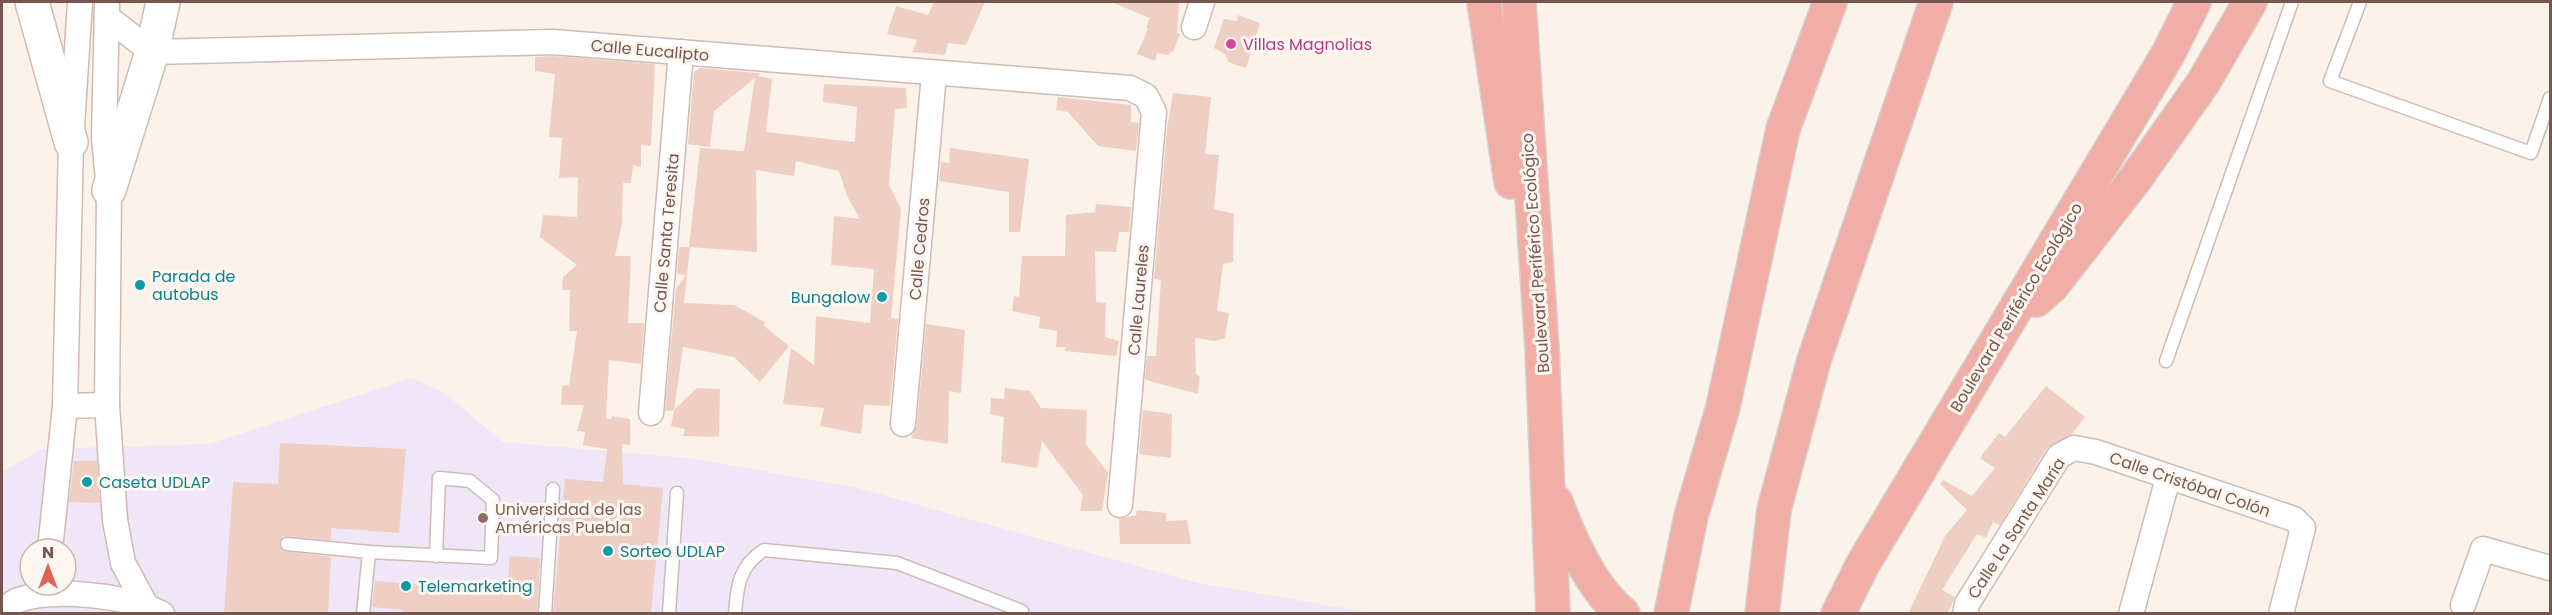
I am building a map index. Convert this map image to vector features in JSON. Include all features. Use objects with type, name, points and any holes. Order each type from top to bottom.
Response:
[{"type":"highway","points":[[1484,2],[1522,253],[1542,348]]},
{"type":"highway","name":"Boulevard Periférico Ecológico","points":[[1519,2],[1542,348],[1552,614]]},
{"type":"highway","points":[[1671,614],[1691,516],[1723,407],[1783,129],[1830,2]]},
{"type":"highway","points":[[1761,614],[1774,510],[1814,360],[1936,2]]},
{"type":"highway","name":"Boulevard Periférico Ecológico","points":[[1838,614],[1863,564],[2168,54],[2194,2]]},
{"type":"highway","points":[[2001,331],[2052,286],[2136,178],[2203,83],[2250,2]]},
{"type":"highway","points":[[1548,478],[1563,521],[1579,553],[1603,591],[1623,614]]},
{"type":"highway","points":[[1817,614],[1838,595],[1863,564]]},
{"type":"main road","points":[[32,2],[71,142]]},
{"type":"main road","points":[[109,190],[152,52],[163,2]]},
{"type":"street","points":[[51,537],[64,406],[71,142],[80,2]]},
{"type":"street","points":[[1194,27],[1203,2]]},
{"type":"street","points":[[107,9],[152,52]]},
{"type":"street","points":[[107,9],[104,138],[109,190],[107,405],[115,520],[123,563],[154,609]]},
{"type":"street","name":"Calle Eucalipto","points":[[152,52],[553,42],[1130,88],[1146,96]]},
{"type":"street","name":"Calle Santa Teresita","points":[[651,413],[681,52]]},
{"type":"street","name":"Calle Cedros","points":[[903,424],[934,74]]},
{"type":"street","name":"Calle Laureles","points":[[1120,505],[1154,112],[1146,96]]},
{"type":"street","points":[[64,406],[107,405]]},
{"type":"street","name":"Calle Cristóbal Colón","points":[[2074,448],[2096,452],[2294,519],[2303,528],[2281,614]]},
{"type":"street","name":"Calle La Santa María","points":[[1965,610],[2059,456],[2074,448]]},
{"type":"street","points":[[2131,614],[2168,478]]},
{"type":"street","points":[[2463,605],[2483,549],[2550,568]]},
{"type":"street","points":[[78,593],[98,595],[154,609]]},
{"type":"street","points":[[2,614],[13,602],[24,597]]},
{"type":"lane","points":[[2166,362],[2292,2]]},
{"type":"lane","points":[[2360,2],[2330,81],[2531,153],[2550,98]]},
{"type":"lane","points":[[287,544],[369,552],[436,556],[491,558],[493,500],[470,481],[439,478],[436,556]]},
{"type":"lane","points":[[545,614],[553,489]]},
{"type":"lane","points":[[669,614],[677,493]]},
{"type":"lane","points":[[735,614],[737,587],[749,560],[764,550],[897,563],[1022,611],[1021,614]]},
{"type":"lane","points":[[363,614],[369,552]]},
{"type":"shaded area","name":"Universidad de las Américas Puebla","points":[[412,378],[443,392],[503,442],[688,458],[854,487],[1202,584],[1373,613],[2,613],[2,472],[41,449],[209,444]]},
{"type":"building","points":[[934,2],[985,2],[966,45],[948,43],[945,55],[912,52],[917,40],[887,34],[896,6],[928,15]]},
{"type":"building","points":[[1111,2],[1179,2],[1177,33],[1180,34],[1174,50],[1167,55],[1157,53],[1155,61],[1137,54],[1148,29],[1146,28],[1150,18]]},
{"type":"building","name":"Villas Magnolias","points":[[1238,15],[1260,23],[1246,68],[1228,62],[1225,54],[1214,48],[1224,19],[1237,21]]},
{"type":"building","points":[[553,56],[655,64],[651,146],[641,145],[641,167],[633,165],[631,183],[623,183],[622,223],[615,256],[631,256],[628,323],[644,323],[641,364],[609,360],[606,419],[611,419],[612,416],[630,419],[630,445],[622,444],[623,484],[663,488],[651,614],[553,614],[565,479],[603,482],[607,449],[583,445],[585,432],[577,431],[584,405],[561,405],[562,386],[569,385],[577,331],[569,331],[570,290],[562,290],[563,277],[577,265],[540,237],[543,215],[577,217],[578,177],[559,178],[562,138],[549,137],[555,74],[535,71],[535,57]]},
{"type":"building","points":[[700,68],[757,73],[761,74],[758,76],[772,79],[766,132],[855,142],[857,107],[823,102],[824,84],[906,88],[907,108],[895,109],[889,185],[901,209],[891,318],[898,319],[890,406],[864,405],[861,434],[820,426],[824,408],[783,404],[791,348],[814,365],[816,316],[870,323],[874,269],[831,265],[834,216],[860,219],[848,198],[839,171],[796,161],[794,176],[756,170],[757,252],[689,247],[700,148],[744,151],[755,78],[714,111],[710,147],[688,144],[694,72]]},
{"type":"building","points":[[1173,93],[1211,97],[1205,154],[1219,155],[1214,209],[1234,214],[1233,262],[1223,264],[1217,311],[1229,313],[1225,338],[1215,341],[1195,338],[1196,374],[1200,377],[1198,394],[1145,378],[1147,356],[1156,356],[1161,280],[1154,279],[1167,129]]},
{"type":"building","points":[[1058,97],[1131,105],[1131,122],[1139,123],[1136,151],[1098,146],[1068,112],[1056,110]]},
{"type":"building","points":[[950,148],[1029,159],[1020,232],[1009,232],[1009,192],[939,181],[941,162],[949,163]]},
{"type":"building","points":[[1096,204],[1131,207],[1129,232],[1119,232],[1116,252],[1095,251],[1096,302],[1106,303],[1105,337],[1119,341],[1116,356],[1065,351],[1066,347],[1056,347],[1057,331],[1039,328],[1040,317],[1012,311],[1014,296],[1019,297],[1022,256],[1065,256],[1066,215],[1095,212]]},
{"type":"building","points":[[679,247],[690,247],[684,303],[734,305],[765,322],[764,326],[789,346],[760,382],[734,357],[683,347],[674,410],[665,411],[676,289],[686,275],[677,274]]},
{"type":"building","points":[[926,324],[965,330],[961,393],[949,391],[948,444],[911,438],[917,425]]},
{"type":"building","points":[[2046,386],[2085,417],[2071,435],[2047,448],[2000,525],[1993,522],[1986,538],[1977,534],[1942,590],[1955,597],[1947,614],[1908,614],[1945,536],[1967,510],[1940,484],[1943,480],[1972,496],[1995,468],[1980,458],[1999,433],[2005,437]]},
{"type":"building","points":[[697,388],[720,389],[719,437],[683,436],[685,429],[671,426],[674,410]]},
{"type":"building","points":[[1005,388],[1030,391],[1041,408],[1087,410],[1086,444],[1108,473],[1102,511],[1080,511],[1083,495],[1042,441],[1037,468],[1001,462],[1004,417],[990,414],[991,398],[1004,399]]},
{"type":"building","points":[[1143,410],[1172,414],[1171,458],[1139,454]]},
{"type":"building","points":[[280,443],[406,449],[399,533],[331,528],[331,540],[284,536],[279,544],[283,551],[331,557],[328,614],[224,614],[233,482],[278,484]]},
{"type":"building","name":"Caseta UDLAP","points":[[74,461],[97,461],[100,503],[69,502]]},
{"type":"building","points":[[1137,510],[1166,513],[1166,521],[1187,520],[1191,544],[1120,544],[1119,519],[1136,515]]},
{"type":"building","name":"Telemarketing","points":[[510,556],[540,558],[537,614],[403,614],[403,610],[372,607],[375,581],[507,591]]},
{"type":"place","name":"Villas Magnolias","points":[[1231,44]]},
{"type":"place","name":"Parada de autobus","points":[[140,285]]},
{"type":"place","name":"Bungalow","points":[[882,297]]},
{"type":"place","name":"Caseta UDLAP","points":[[87,482]]},
{"type":"place","name":"Universidad de las Américas Puebla","points":[[483,518]]},
{"type":"place","name":"Sorteo UDLAP","points":[[608,551]]},
{"type":"place","name":"Telemarketing","points":[[406,586]]}]
